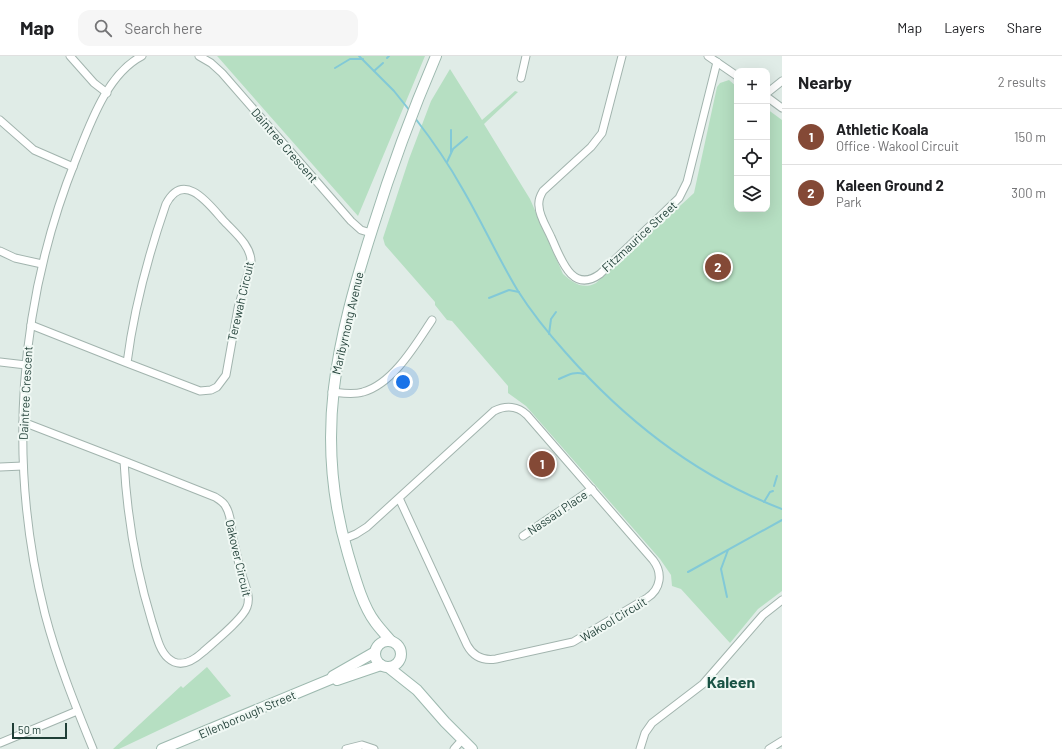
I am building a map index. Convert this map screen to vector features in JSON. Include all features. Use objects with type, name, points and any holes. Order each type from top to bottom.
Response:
[{"type":"street","points":[[70,56],[94,83],[107,93]]},
{"type":"street","name":"Daintree Crescent","points":[[93,749],[77,711],[56,652],[40,591],[29,529],[23,466],[22,422],[26,364],[30,325],[42,264],[59,206],[73,167],[107,93],[124,68],[142,56]]},
{"type":"street","name":"Daintree Crescent","points":[[199,56],[211,63],[222,73],[351,221],[360,230],[371,233]]},
{"type":"street","name":"Maribyrnong Avenue","points":[[391,641],[374,621],[357,583],[344,539],[335,496],[331,462],[330,427],[332,392],[344,326],[371,233],[404,133],[436,56]]},
{"type":"street","points":[[521,78],[526,56]]},
{"type":"street","name":"Fitzmaurice Street","points":[[622,56],[602,133],[591,147],[546,189],[539,201],[540,214],[564,266],[569,273],[578,279],[590,279],[600,274],[680,198],[687,182],[717,62]]},
{"type":"street","points":[[708,56],[734,74]]},
{"type":"street","points":[[770,91],[782,81]]},
{"type":"street","points":[[770,99],[782,108]]},
{"type":"street","points":[[0,120],[34,150],[73,167]]},
{"type":"street","name":"Terewah Circuit","points":[[30,325],[200,391],[214,389],[220,385],[226,375],[233,329],[251,263],[250,256],[245,246],[204,198],[194,192],[180,191],[173,195],[166,204],[151,248],[139,294],[127,362]]},
{"type":"street","points":[[0,251],[15,258],[42,264]]},
{"type":"street","points":[[332,392],[358,393],[370,390],[382,383],[411,351],[432,320]]},
{"type":"street","points":[[0,362],[26,364]]},
{"type":"street","name":"Wakool Circuit","points":[[344,539],[367,527],[491,413],[506,407],[514,407],[524,412],[656,564],[660,576],[656,589],[647,598],[580,639],[566,644],[491,660],[479,657],[467,645],[399,498]]},
{"type":"street","name":"Oakover Circuit","points":[[22,422],[124,461],[215,497],[224,504],[228,511],[248,597],[247,608],[241,617],[194,660],[188,663],[177,663],[167,658],[161,649],[154,629],[142,588],[133,546],[127,504],[124,461]]},
{"type":"street","points":[[0,467],[23,466]]},
{"type":"street","name":"Nassau Place","points":[[523,536],[592,489]]},
{"type":"street","points":[[640,749],[645,733],[652,723],[703,684],[763,615],[782,600]]},
{"type":"street","name":"Maribyrnong Avenue","points":[[374,621],[376,650]]},
{"type":"street","points":[[411,685],[400,660],[401,650],[397,644],[391,641],[383,642],[376,650],[376,659],[411,685],[472,749]]},
{"type":"street","name":"Ellenborough Street","points":[[162,749],[331,679],[333,676],[376,650]]},
{"type":"street","points":[[384,666],[395,666],[400,660]]},
{"type":"street","name":"Ellenborough Street","points":[[331,679],[336,680],[384,666]]},
{"type":"street","points":[[0,743],[77,711]]},
{"type":"street","points":[[454,749],[462,740]]},
{"type":"street","points":[[769,749],[782,741]]},
{"type":"street","points":[[346,749],[358,745],[374,749]]},
{"type":"green space","points":[[217,56],[425,56],[358,216],[218,57]]},
{"type":"green space","points":[[450,69],[482,120],[515,91],[518,92],[484,124],[530,199],[563,274],[574,283],[582,286],[596,283],[694,193],[717,87],[720,83],[729,80],[734,84],[734,212],[770,212],[770,111],[782,120],[782,591],[758,609],[730,643],[681,589],[672,586],[671,575],[660,559],[526,406],[508,393],[508,386],[452,321],[447,320],[435,305],[435,302],[385,245],[383,238],[409,159],[431,101]]},
{"type":"green space","points":[[207,667],[231,696],[119,749],[113,749],[181,686],[183,688]]},
{"type":"waterway","points":[[359,56],[394,91],[410,111]]},
{"type":"waterway","points":[[335,68],[350,59],[363,59]]},
{"type":"waterway","points":[[374,71],[383,63]]},
{"type":"waterway","points":[[415,118],[440,152],[457,179],[523,299],[553,338],[589,378],[638,423],[692,463],[721,481],[782,509]]},
{"type":"waterway","points":[[451,130],[451,152]]},
{"type":"waterway","points":[[447,162],[453,149],[467,137]]},
{"type":"waterway","points":[[489,298],[509,290],[519,292]]},
{"type":"waterway","points":[[549,334],[551,319],[556,312]]},
{"type":"waterway","points":[[559,379],[575,373],[584,374]]},
{"type":"waterway","points":[[774,486],[777,476]]},
{"type":"waterway","points":[[764,502],[770,492],[773,491]]},
{"type":"waterway","points":[[688,572],[782,520]]},
{"type":"waterway","points":[[727,597],[721,569],[728,550]]},
{"type":"place","name":"Kaleen Ground 2","points":[[718,267]]},
{"type":"place","name":"Athletic Koala","points":[[542,464]]},
{"type":"district","name":"Kaleen","points":[[731,681]]}]
